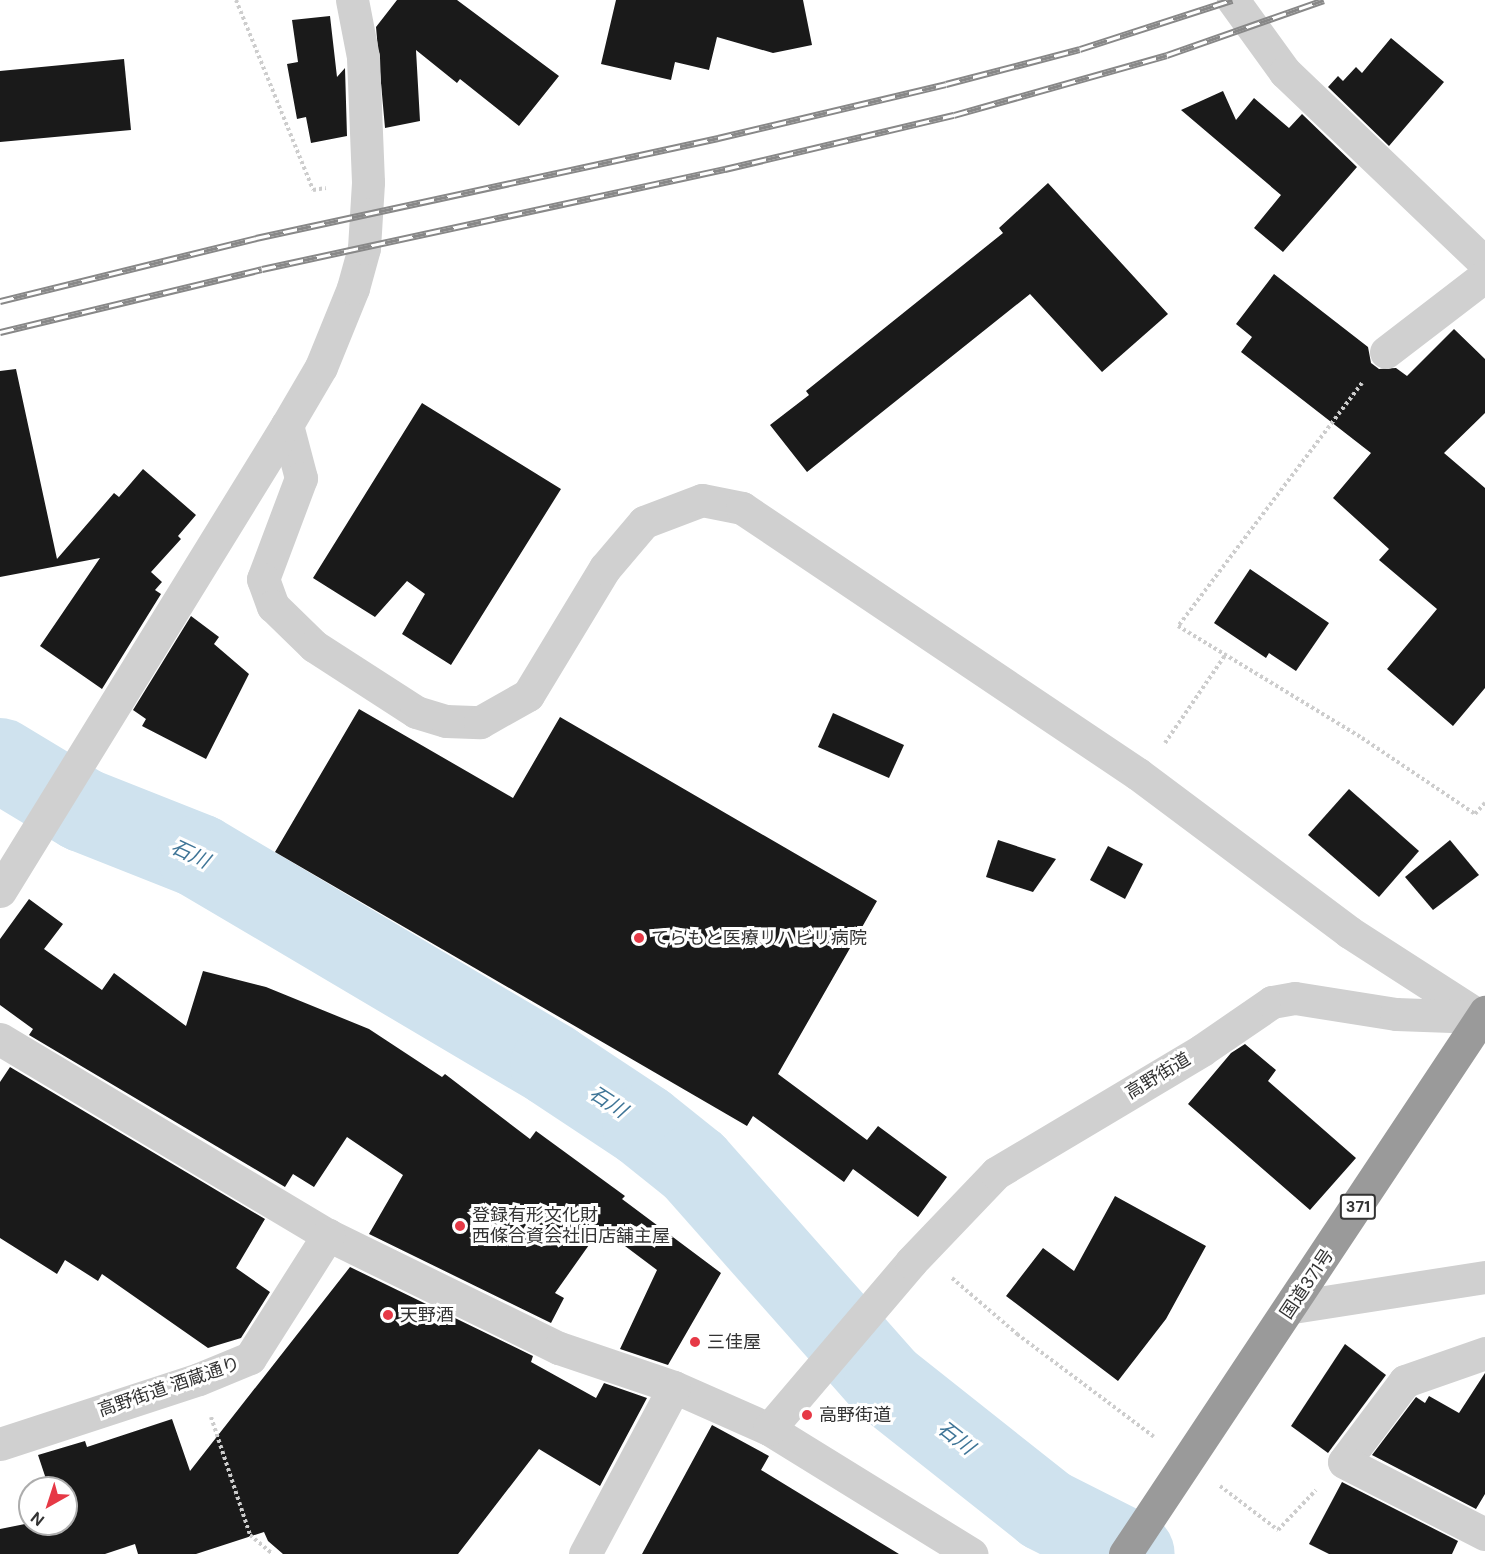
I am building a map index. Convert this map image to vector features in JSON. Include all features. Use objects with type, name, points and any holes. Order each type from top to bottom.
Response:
[{"type":"highway","name":"国道371号","points":[[1125,1554],[1226,1399],[1293,1307],[1483,1015]]},
{"type":"street","points":[[5,883],[321,367],[353,288],[364,248],[368,182],[364,78],[352,0]]},
{"type":"street","points":[[1233,0],[1285,72],[1485,263]]},
{"type":"street","points":[[1386,352],[1485,276]]},
{"type":"street","points":[[287,425],[301,478],[263,579],[273,606],[314,646],[416,712],[446,721],[480,722],[528,695],[605,568],[644,522],[702,500],[742,508],[1140,776],[1349,932],[1483,1015]]},
{"type":"street","name":"高野街道","points":[[769,1429],[829,1362],[916,1257],[996,1173],[1202,1050],[1272,1002],[1295,998],[1396,1014],[1483,1015]]},
{"type":"street","points":[[0,1039],[328,1235],[559,1348],[674,1387],[769,1429],[971,1554]]},
{"type":"street","name":"高野街道 酒蔵通り","points":[[0,1444],[199,1379],[250,1358],[328,1235]]},
{"type":"street","points":[[1293,1307],[1485,1277]]},
{"type":"street","points":[[1485,1353],[1405,1381],[1344,1462],[1485,1534]]},
{"type":"street","points":[[585,1554],[674,1387]]},
{"type":"path","points":[[236,0],[313,190],[368,182]]},
{"type":"path","points":[[1386,352],[1183,614],[1178,626],[1226,654],[1475,814],[1485,803]]},
{"type":"path","points":[[1140,776],[1226,654]]},
{"type":"path","points":[[916,1257],[1164,1444]]},
{"type":"path","points":[[199,1379],[250,1535],[273,1554]]},
{"type":"path","points":[[1211,1480],[1278,1530],[1344,1462]]},
{"type":"building","points":[[397,0],[457,0],[559,76],[519,126],[460,79],[457,83],[416,50],[420,121],[385,128],[376,27]]},
{"type":"building","points":[[616,0],[803,0],[812,45],[773,53],[717,37],[709,70],[675,62],[671,80],[601,64]]},
{"type":"building","points":[[330,16],[337,77],[345,68],[347,136],[311,143],[306,117],[297,119],[287,64],[298,62],[292,20]]},
{"type":"building","points":[[1391,38],[1444,82],[1389,146],[1328,87],[1338,76],[1343,81],[1356,67],[1362,73]]},
{"type":"building","points":[[124,59],[131,130],[0,142],[0,71]]},
{"type":"building","points":[[1223,91],[1236,120],[1254,98],[1289,128],[1302,114],[1357,167],[1283,252],[1254,228],[1281,195],[1181,110]]},
{"type":"building","points":[[1048,183],[1168,314],[1102,372],[1030,294],[807,472],[770,425],[809,395],[806,391],[1003,233],[999,228]]},
{"type":"building","points":[[1274,274],[1368,347],[1371,363],[1379,369],[1396,368],[1407,376],[1454,329],[1485,359],[1485,413],[1444,453],[1485,488],[1485,688],[1453,726],[1387,669],[1437,609],[1379,560],[1389,549],[1333,498],[1371,453],[1241,352],[1252,337],[1236,324]]},
{"type":"building","points":[[16,369],[57,559],[114,493],[119,497],[143,469],[196,515],[178,536],[181,539],[151,572],[162,582],[155,590],[161,594],[102,689],[40,646],[100,558],[0,577],[0,371]]},
{"type":"building","points":[[422,403],[561,489],[451,665],[402,634],[425,594],[407,581],[375,617],[313,578]]},
{"type":"building","points":[[1250,569],[1329,623],[1296,671],[1269,653],[1266,658],[1214,623]]},
{"type":"building","points":[[191,616],[219,637],[214,644],[249,674],[206,759],[142,726],[146,719],[133,710]]},
{"type":"building","name":"てらもと医療リハビリ病院","points":[[359,709],[513,798],[560,717],[877,901],[778,1074],[867,1140],[878,1126],[947,1177],[918,1217],[853,1169],[844,1182],[753,1116],[747,1126],[275,852]]},
{"type":"building","points":[[833,713],[904,745],[889,778],[818,747]]},
{"type":"building","points":[[1349,789],[1419,851],[1379,897],[1308,835]]},
{"type":"building","points":[[998,840],[1056,859],[1033,892],[986,877]]},
{"type":"building","points":[[1450,840],[1479,875],[1433,910],[1405,877]]},
{"type":"building","points":[[1108,846],[1143,864],[1125,899],[1090,880]]},
{"type":"building","points":[[29,899],[63,924],[44,949],[102,990],[114,973],[186,1026],[203,971],[266,987],[369,1029],[442,1077],[445,1074],[530,1139],[536,1131],[625,1196],[622,1199],[721,1273],[668,1365],[620,1349],[657,1270],[601,1228],[555,1293],[564,1298],[551,1323],[369,1234],[403,1175],[347,1137],[314,1187],[293,1174],[285,1187],[29,1035],[33,1029],[0,1005],[0,939]]},
{"type":"building","points":[[1245,1044],[1276,1070],[1268,1081],[1356,1158],[1310,1210],[1188,1104],[1231,1053]]},
{"type":"building","points":[[10,1067],[265,1219],[236,1268],[270,1292],[241,1338],[208,1348],[102,1274],[98,1281],[65,1260],[57,1274],[0,1238],[0,1082]]},
{"type":"building","points":[[1115,1196],[1206,1246],[1166,1319],[1118,1381],[1006,1296],[1043,1248],[1074,1271]]},
{"type":"building","points":[[350,1267],[533,1356],[531,1362],[596,1398],[604,1383],[647,1398],[600,1486],[539,1449],[458,1554],[283,1554],[268,1541],[264,1532],[196,1554],[138,1554],[135,1544],[105,1554],[0,1554],[0,1529],[18,1525],[18,1536],[78,1536],[78,1476],[45,1476],[38,1455],[85,1441],[87,1447],[172,1419],[190,1471]]},
{"type":"building","points":[[1345,1344],[1386,1375],[1328,1453],[1291,1426]]},
{"type":"building","points":[[1485,1373],[1485,1494],[1476,1509],[1372,1455],[1416,1397],[1425,1403],[1429,1396],[1459,1413]]},
{"type":"building","points":[[712,1425],[769,1456],[761,1470],[899,1554],[642,1554]]},
{"type":"building","points":[[1342,1482],[1458,1541],[1452,1554],[1329,1554],[1309,1544]]},
{"type":"waterway","name":"石川","points":[[0,760],[83,810],[199,856],[552,1065],[644,1126],[694,1166],[886,1383],[1046,1510],[1133,1554]]},
{"type":"railway","points":[[0,301],[256,238],[718,138],[946,84],[1080,49],[1232,0]]},
{"type":"railway","points":[[0,332],[262,269],[725,169],[954,115],[1167,55],[1324,0]]},
{"type":"place","name":"てらもと医療リハビリ病院","points":[[639,938]]},
{"type":"place","name":"登録有形文化財 西條合資会社旧店舗主屋","points":[[460,1226]]},
{"type":"place","name":"天野酒","points":[[388,1315]]},
{"type":"place","name":"三佳屋","points":[[695,1342]]},
{"type":"place","name":"高野街道","points":[[807,1415]]}]
